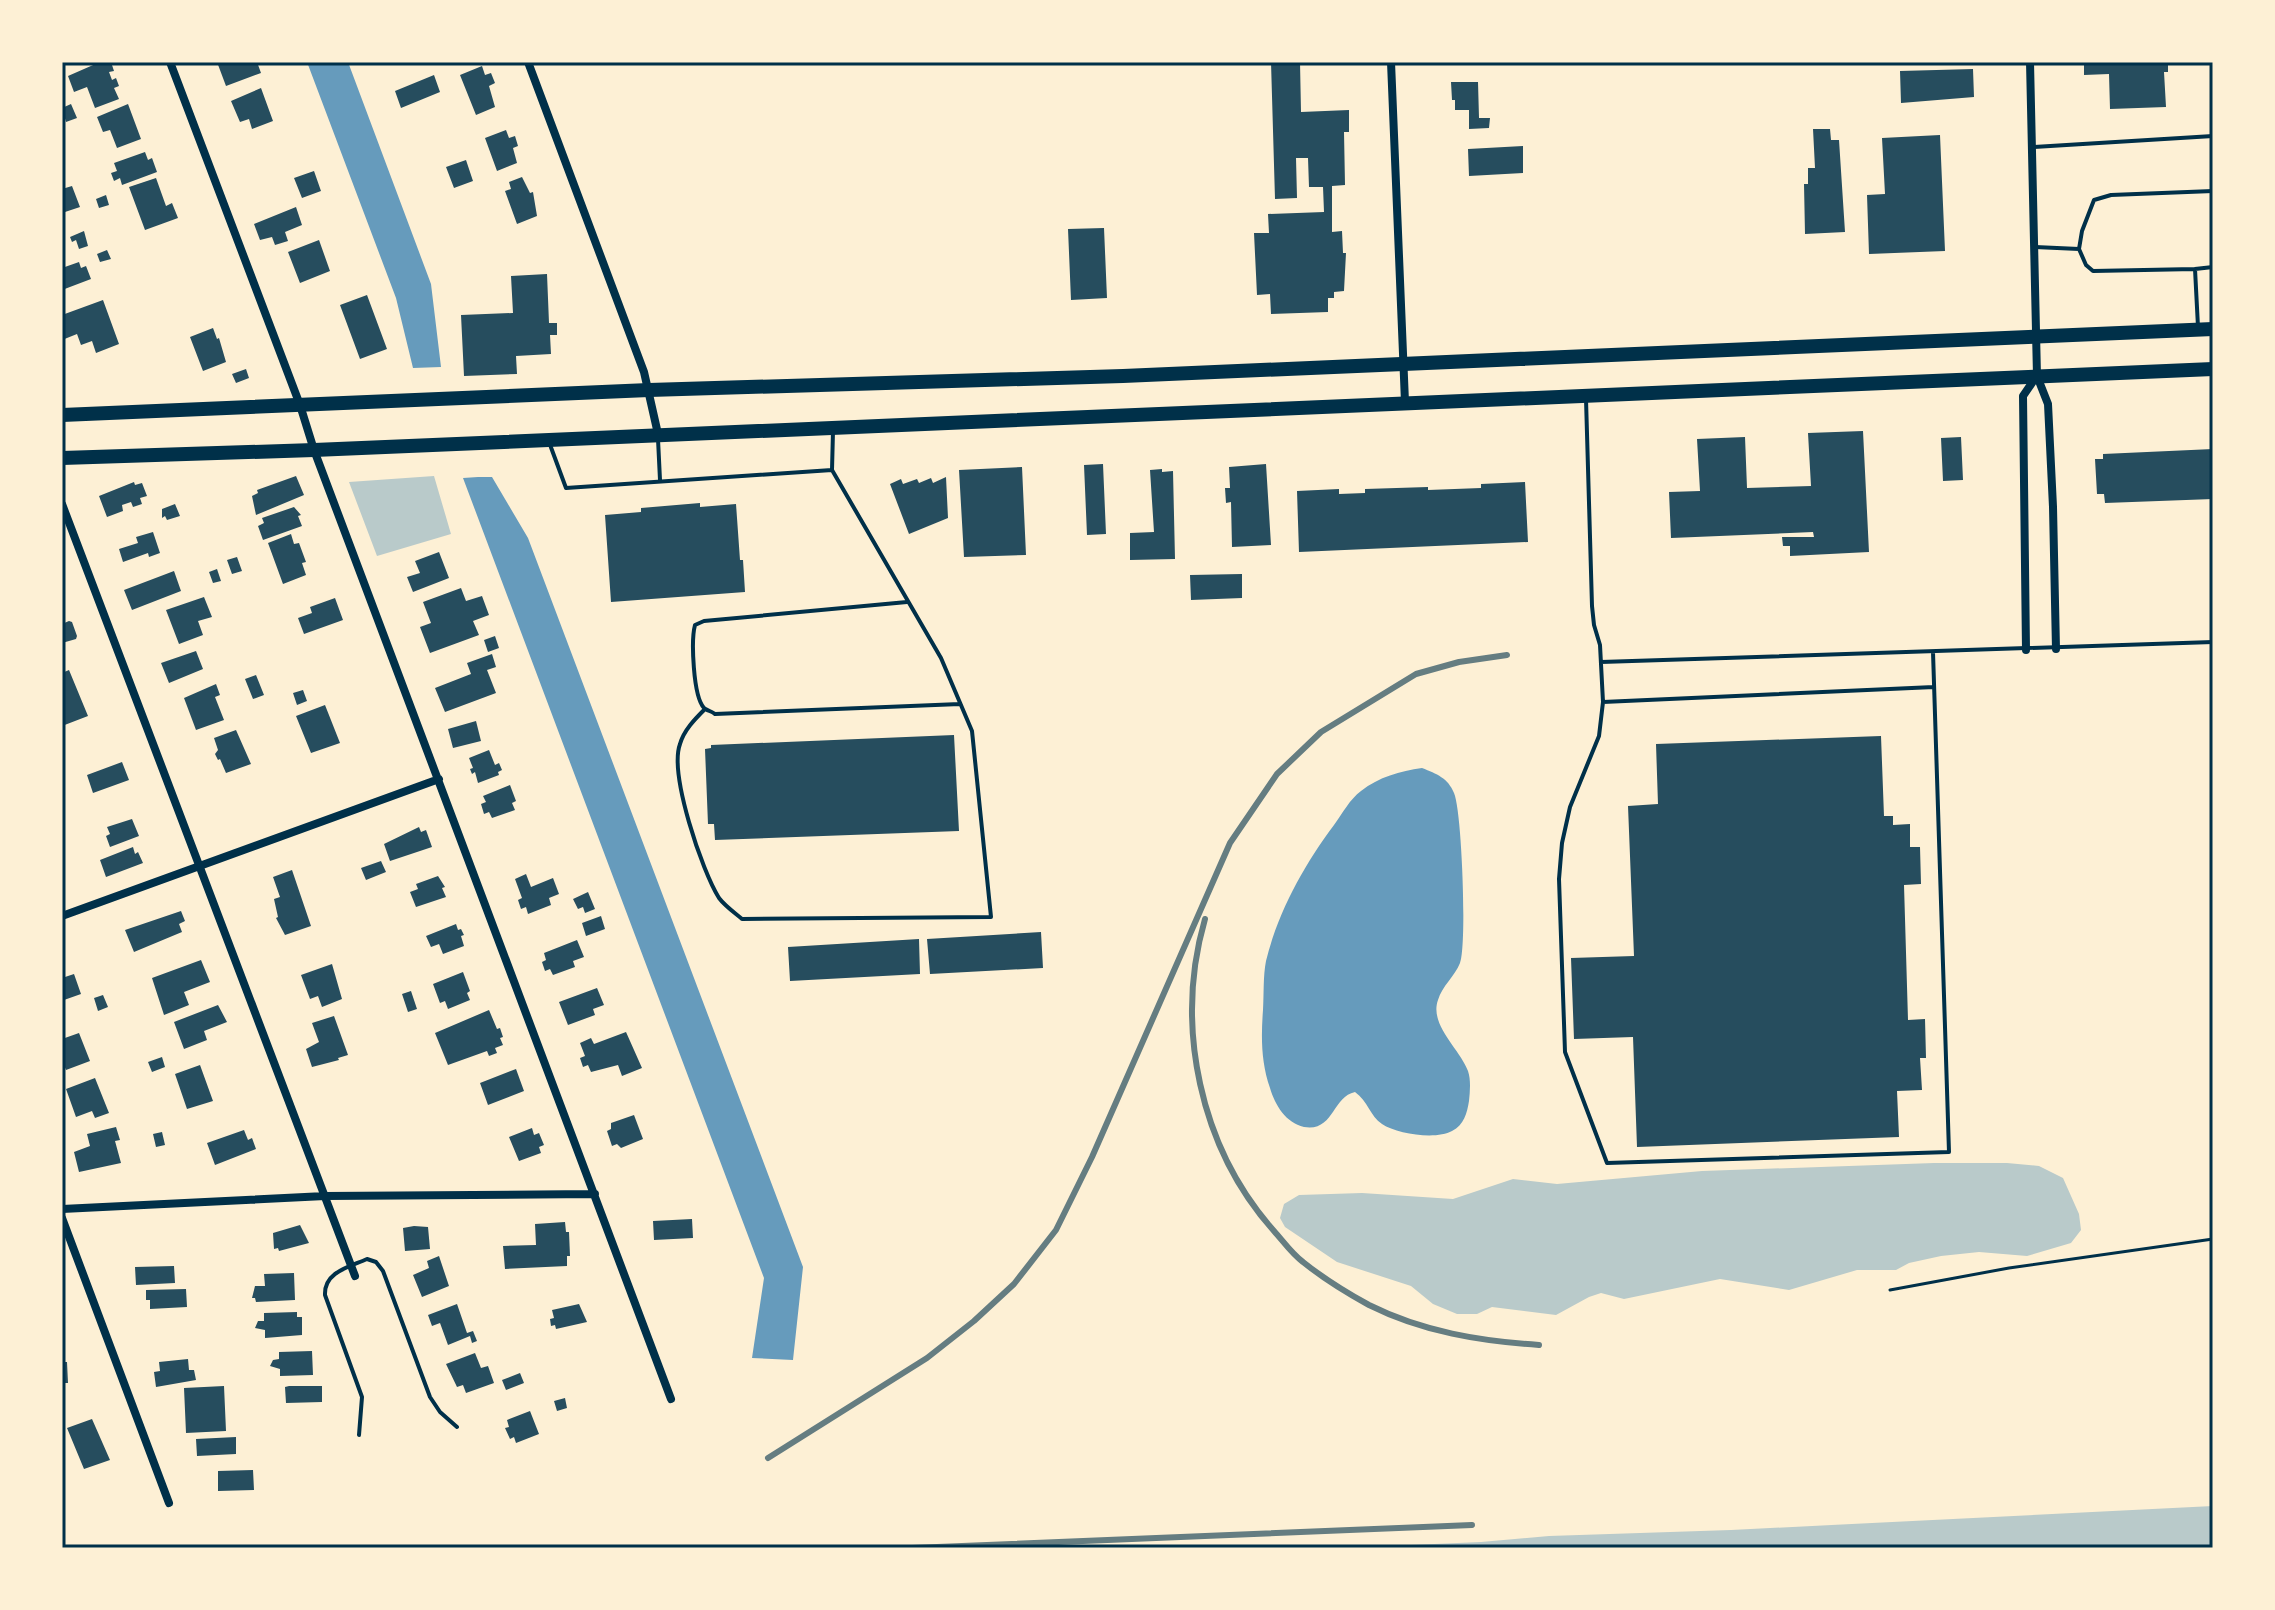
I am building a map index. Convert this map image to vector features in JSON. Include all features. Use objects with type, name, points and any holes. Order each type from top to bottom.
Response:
[{"type":"main road","points":[[62,415],[649,390],[963,382],[2206,329]]},
{"type":"main road","points":[[62,458],[314,450],[2213,369]]},
{"type":"street","points":[[170,62],[671,1399]]},
{"type":"street","points":[[528,62],[649,390],[658,434]]},
{"type":"street","points":[[1391,62],[1405,402]]},
{"type":"street","points":[[2030,62],[2037,376],[2048,404],[2056,649]]},
{"type":"street","points":[[2026,650],[2023,396],[2037,376]]},
{"type":"street","points":[[62,504],[355,1276]]},
{"type":"street","points":[[62,916],[439,779]]},
{"type":"street","points":[[62,1209],[325,1196],[595,1194]]},
{"type":"street","points":[[62,1218],[169,1503]]},
{"type":"lane","points":[[2032,147],[2213,136]]},
{"type":"lane","points":[[2213,191],[2111,195],[2094,200],[2082,231],[2079,249],[2086,265],[2093,271],[2213,267]]},
{"type":"lane","points":[[2035,247],[2079,249]]},
{"type":"lane","points":[[2195,269],[2206,329]]},
{"type":"lane","points":[[1585,395],[1592,606],[1601,662],[1603,702],[1599,736],[1570,807],[1562,843],[1559,879],[1565,1052],[1607,1163],[1949,1152],[1933,652]]},
{"type":"lane","points":[[705,709],[692,722],[679,745],[677,770],[695,846],[720,900],[742,919],[991,917],[972,731],[941,658],[832,470],[833,426]]},
{"type":"lane","points":[[658,434],[660,480]]},
{"type":"lane","points":[[548,439],[566,488],[832,470]]},
{"type":"lane","points":[[908,602],[704,621],[695,625],[692,636],[698,697],[705,709],[715,714],[960,704]]},
{"type":"lane","points":[[1601,662],[2213,642]]},
{"type":"lane","points":[[1603,702],[1934,687]]},
{"type":"lane","points":[[359,1435],[362,1397],[324,1287],[331,1276],[367,1259],[376,1262],[383,1271],[430,1397],[440,1412],[457,1427]]},
{"type":"path","points":[[1890,1290],[2009,1268],[2213,1239]]},
{"type":"shaded area","points":[[434,476],[451,534],[377,556],[349,482]]},
{"type":"shaded area","points":[[1934,1163],[2039,1166],[2063,1178],[2079,1214],[2081,1230],[2071,1243],[2027,1256],[1979,1252],[1941,1256],[1909,1263],[1896,1270],[1857,1270],[1789,1290],[1720,1279],[1624,1299],[1601,1293],[1556,1315],[1492,1307],[1477,1314],[1457,1314],[1433,1304],[1411,1286],[1337,1262],[1285,1227],[1280,1218],[1284,1204],[1299,1195],[1362,1193],[1453,1199],[1513,1179],[1557,1184],[1702,1171]]},
{"type":"shaded area","points":[[2213,1506],[2213,1548],[1985,1548],[1952,1545],[1937,1548],[1341,1548],[1549,1536]]},
{"type":"water","points":[[307,62],[348,62],[431,284],[441,367],[413,368],[396,298]]},
{"type":"water","points":[[492,477],[528,538],[803,1267],[793,1360],[752,1358],[764,1278],[463,478]]},
{"type":"water","points":[[1422,768],[1449,784],[1457,805],[1463,878],[1462,951],[1460,963],[1440,995],[1436,1009],[1441,1028],[1470,1078],[1466,1114],[1459,1125],[1445,1134],[1407,1133],[1382,1124],[1355,1092],[1347,1095],[1321,1124],[1314,1127],[1298,1125],[1282,1112],[1275,1101],[1263,1059],[1264,973],[1271,943],[1302,873],[1353,798],[1382,778]]},
{"type":"building","points":[[100,62],[111,62],[114,71],[109,72],[119,86],[114,88],[119,99],[95,108],[87,87],[74,92],[68,76]]},
{"type":"building","points":[[217,62],[257,62],[261,73],[226,86]]},
{"type":"building","points":[[1271,62],[1300,62],[1301,112],[1349,110],[1349,132],[1344,132],[1345,185],[1332,186],[1332,232],[1342,231],[1343,253],[1346,253],[1344,291],[1334,292],[1334,298],[1328,298],[1328,312],[1271,314],[1270,294],[1257,295],[1254,233],[1269,233],[1268,214],[1324,212],[1323,187],[1309,187],[1308,158],[1296,158],[1297,198],[1275,199]]},
{"type":"building","points":[[2084,62],[2168,62],[2168,72],[2164,72],[2166,107],[2110,109],[2109,74],[2084,75]]},
{"type":"building","points":[[482,66],[485,75],[491,73],[495,83],[489,86],[495,107],[476,115],[460,75]]},
{"type":"building","points":[[1973,69],[1974,97],[1901,103],[1900,71]]},
{"type":"building","points":[[434,75],[440,92],[401,108],[395,91]]},
{"type":"building","points":[[1451,82],[1478,82],[1479,118],[1490,118],[1489,128],[1469,129],[1469,110],[1455,110]]},
{"type":"building","points":[[261,88],[273,121],[252,129],[249,119],[240,122],[231,101]]},
{"type":"building","points":[[71,104],[77,118],[66,122],[62,108]]},
{"type":"building","points":[[128,104],[141,139],[117,148],[110,130],[103,132],[97,117]]},
{"type":"building","points":[[1813,129],[1830,129],[1831,140],[1839,140],[1845,232],[1805,234],[1804,184],[1808,184],[1808,168],[1815,168]]},
{"type":"building","points":[[506,130],[509,138],[515,136],[518,146],[513,148],[517,163],[497,171],[485,138]]},
{"type":"building","points":[[1940,135],[1945,251],[1869,254],[1867,195],[1885,194],[1882,138]]},
{"type":"building","points":[[1523,146],[1523,173],[1469,176],[1468,149]]},
{"type":"building","points":[[145,152],[148,160],[152,158],[157,172],[122,185],[120,178],[114,181],[111,173],[117,171],[114,163]]},
{"type":"building","points":[[466,160],[473,181],[454,188],[446,167]]},
{"type":"building","points":[[314,171],[321,191],[302,198],[294,178]]},
{"type":"building","points":[[522,177],[530,193],[533,192],[537,216],[517,224],[505,191],[511,189],[509,182]]},
{"type":"building","points":[[156,178],[166,206],[172,203],[178,218],[145,230],[129,187]]},
{"type":"building","points":[[72,186],[80,207],[62,213],[62,189]]},
{"type":"building","points":[[106,195],[109,205],[99,208],[96,199]]},
{"type":"building","points":[[296,207],[302,225],[285,232],[288,241],[275,245],[272,237],[260,240],[254,224]]},
{"type":"building","points":[[1104,228],[1107,298],[1071,300],[1068,229]]},
{"type":"building","points":[[84,231],[88,246],[79,249],[76,240],[72,242],[70,237]]},
{"type":"building","points":[[319,240],[330,271],[300,283],[288,252]]},
{"type":"building","points":[[107,250],[111,259],[100,262],[97,254]]},
{"type":"building","points":[[79,262],[81,268],[86,266],[91,279],[62,290],[62,268]]},
{"type":"building","points":[[547,274],[549,323],[557,323],[557,335],[550,335],[551,354],[516,356],[517,374],[464,376],[461,315],[513,313],[511,276]]},
{"type":"building","points":[[367,295],[387,349],[360,359],[340,305]]},
{"type":"building","points":[[103,300],[119,344],[96,353],[92,341],[81,345],[77,334],[62,340],[62,315]]},
{"type":"building","points":[[213,328],[226,362],[203,371],[190,337]]},
{"type":"building","points":[[246,369],[249,378],[236,383],[232,374]]},
{"type":"building","points":[[1863,431],[1869,552],[1790,556],[1790,546],[1783,546],[1782,537],[1814,537],[1813,532],[1671,538],[1669,492],[1700,491],[1697,439],[1745,437],[1747,488],[1811,486],[1808,433]]},
{"type":"building","points":[[1961,437],[1963,480],[1943,481],[1941,438]]},
{"type":"building","points":[[2213,449],[2213,499],[2105,503],[2104,494],[2097,494],[2095,459],[2103,459],[2103,454]]},
{"type":"building","points":[[1103,464],[1106,534],[1087,535],[1084,465]]},
{"type":"building","points":[[1266,464],[1271,545],[1232,547],[1231,502],[1226,503],[1225,488],[1230,488],[1229,467]]},
{"type":"building","points":[[1022,467],[1026,555],[964,557],[959,470]]},
{"type":"building","points":[[1162,469],[1162,472],[1173,471],[1175,559],[1130,560],[1130,533],[1154,532],[1150,470]]},
{"type":"building","points":[[296,476],[304,495],[256,515],[252,496],[258,493],[257,490]]},
{"type":"building","points":[[946,477],[948,518],[909,534],[890,484],[901,479],[903,484],[931,478],[933,483]]},
{"type":"building","points":[[134,482],[135,485],[142,483],[147,496],[140,498],[142,504],[133,507],[131,502],[122,505],[123,511],[107,517],[99,496]]},
{"type":"building","points":[[1525,482],[1528,542],[1299,552],[1297,491],[1339,489],[1339,494],[1365,493],[1365,489],[1481,488],[1481,484]]},
{"type":"building","points":[[700,503],[700,507],[736,504],[745,592],[611,602],[605,515],[641,512],[641,508]]},
{"type":"building","points":[[175,504],[180,516],[167,520],[165,516],[162,518],[162,509]]},
{"type":"building","points":[[294,507],[301,515],[298,516],[302,526],[263,540],[258,526],[264,523],[262,518]]},
{"type":"building","points":[[153,532],[160,553],[149,557],[148,553],[123,562],[119,549],[138,543],[136,537]]},
{"type":"building","points":[[291,534],[294,544],[299,543],[306,562],[302,563],[306,575],[283,584],[268,543]]},
{"type":"building","points":[[439,552],[449,578],[413,592],[407,577],[420,573],[415,561]]},
{"type":"building","points":[[237,557],[242,571],[232,574],[227,560]]},
{"type":"building","points":[[217,569],[221,581],[213,583],[209,572]]},
{"type":"building","points":[[174,571],[181,591],[132,610],[124,590]]},
{"type":"building","points":[[1242,574],[1242,598],[1191,600],[1190,575]]},
{"type":"building","points":[[461,588],[466,601],[482,596],[489,615],[473,621],[479,635],[430,653],[420,627],[431,623],[423,602]]},
{"type":"building","points":[[204,597],[212,617],[198,621],[203,635],[179,644],[166,610]]},
{"type":"building","points":[[335,598],[343,620],[304,634],[298,618],[312,613],[310,607]]},
{"type":"building","points":[[69,621],[77,636],[62,643],[62,624]]},
{"type":"building","points":[[495,636],[499,648],[488,652],[484,640]]},
{"type":"building","points":[[196,651],[203,669],[169,683],[161,663]]},
{"type":"building","points":[[492,654],[496,667],[487,670],[496,693],[445,712],[435,688],[471,674],[467,663]]},
{"type":"building","points":[[69,670],[88,716],[62,726],[62,673]]},
{"type":"building","points":[[256,675],[264,695],[253,699],[245,679]]},
{"type":"building","points":[[216,684],[220,695],[215,697],[224,720],[196,730],[184,698]]},
{"type":"building","points":[[303,690],[307,701],[297,705],[293,693]]},
{"type":"building","points":[[325,705],[340,743],[311,753],[296,716]]},
{"type":"building","points":[[476,721],[481,741],[453,748],[448,729]]},
{"type":"building","points":[[236,730],[251,764],[226,773],[215,754],[218,750],[214,738]]},
{"type":"building","points":[[954,735],[959,831],[715,840],[714,824],[708,824],[705,749],[711,748],[711,745]]},
{"type":"building","points":[[1881,736],[1884,816],[1893,816],[1893,825],[1910,824],[1910,847],[1920,847],[1921,884],[1904,885],[1908,1020],[1925,1019],[1926,1058],[1920,1058],[1922,1090],[1897,1091],[1899,1137],[1637,1147],[1633,1037],[1574,1039],[1571,958],[1634,956],[1628,806],[1658,804],[1656,744]]},
{"type":"building","points":[[489,750],[495,765],[499,763],[502,770],[498,772],[499,775],[478,783],[475,772],[472,774],[470,769],[473,768],[469,758]]},
{"type":"building","points":[[122,762],[129,780],[93,793],[87,775]]},
{"type":"building","points":[[510,785],[516,801],[512,803],[515,810],[492,818],[489,812],[484,814],[481,804],[486,802],[483,796]]},
{"type":"building","points":[[132,819],[139,836],[110,847],[107,827]]},
{"type":"building","points":[[419,827],[421,832],[426,830],[432,847],[390,861],[384,844]]},
{"type":"building","points":[[133,847],[143,863],[106,877],[100,860]]},
{"type":"building","points":[[381,861],[386,872],[366,880],[361,868]]},
{"type":"building","points":[[292,870],[311,926],[285,935],[276,918],[274,899],[280,897],[273,877]]},
{"type":"building","points":[[526,874],[531,887],[553,878],[559,894],[549,898],[551,905],[528,914],[526,907],[521,909],[518,900],[522,898],[515,879]]},
{"type":"building","points":[[438,876],[445,887],[442,888],[446,897],[416,907],[410,892],[418,889],[416,884]]},
{"type":"building","points":[[588,892],[595,909],[585,913],[583,907],[578,909],[573,899]]},
{"type":"building","points":[[181,911],[185,921],[179,924],[182,932],[134,952],[125,930]]},
{"type":"building","points":[[601,916],[605,929],[586,936],[582,923]]},
{"type":"building","points":[[456,924],[464,935],[461,936],[464,946],[443,954],[439,944],[431,947],[426,936]]},
{"type":"building","points":[[1041,932],[1043,968],[930,974],[927,939]]},
{"type":"building","points":[[919,939],[920,974],[790,981],[788,947]]},
{"type":"building","points":[[577,940],[584,957],[573,961],[575,967],[553,975],[550,969],[545,971],[542,962],[546,960],[544,953]]},
{"type":"building","points":[[201,960],[210,982],[184,992],[189,1005],[164,1015],[152,978]]},
{"type":"building","points":[[332,964],[342,999],[322,1007],[318,996],[310,999],[301,975]]},
{"type":"building","points":[[463,972],[470,1000],[448,1009],[445,1001],[440,1003],[433,984]]},
{"type":"building","points":[[74,974],[81,994],[64,1000],[62,978]]},
{"type":"building","points":[[597,988],[604,1005],[593,1009],[595,1015],[568,1025],[559,1002]]},
{"type":"building","points":[[411,991],[417,1009],[408,1012],[402,994]]},
{"type":"building","points":[[103,995],[108,1007],[98,1011],[94,998]]},
{"type":"building","points":[[218,1005],[227,1022],[204,1031],[207,1040],[184,1049],[174,1022]]},
{"type":"building","points":[[489,1010],[497,1029],[500,1028],[503,1045],[495,1048],[497,1053],[489,1056],[487,1051],[448,1065],[435,1033]]},
{"type":"building","points":[[334,1016],[348,1055],[312,1067],[306,1049],[319,1042],[312,1023]]},
{"type":"building","points":[[626,1032],[642,1068],[622,1076],[618,1065],[591,1072],[588,1065],[583,1067],[580,1058],[585,1056],[580,1043],[591,1038],[594,1044]]},
{"type":"building","points":[[79,1033],[90,1061],[66,1070],[62,1060],[62,1039]]},
{"type":"building","points":[[162,1057],[165,1067],[152,1072],[148,1062]]},
{"type":"building","points":[[200,1065],[213,1101],[187,1109],[175,1074]]},
{"type":"building","points":[[516,1069],[524,1091],[488,1105],[480,1083]]},
{"type":"building","points":[[95,1078],[109,1113],[95,1118],[92,1111],[76,1117],[66,1089]]},
{"type":"building","points":[[634,1115],[643,1139],[621,1148],[617,1144],[612,1146],[607,1131],[611,1129],[611,1123]]},
{"type":"building","points":[[116,1127],[120,1140],[115,1141],[121,1163],[79,1172],[74,1152],[90,1146],[87,1134]]},
{"type":"building","points":[[532,1128],[534,1135],[539,1133],[544,1145],[539,1147],[541,1153],[519,1161],[509,1137]]},
{"type":"building","points":[[244,1130],[248,1140],[252,1138],[256,1149],[215,1165],[207,1143]]},
{"type":"building","points":[[162,1132],[165,1145],[156,1147],[153,1134]]},
{"type":"building","points":[[692,1219],[693,1238],[654,1240],[653,1221]]},
{"type":"building","points":[[565,1222],[566,1232],[569,1232],[570,1256],[567,1256],[567,1266],[505,1269],[503,1246],[536,1245],[535,1224]]},
{"type":"building","points":[[300,1225],[309,1243],[279,1251],[278,1248],[274,1249],[273,1233]]},
{"type":"building","points":[[428,1227],[430,1249],[405,1251],[403,1228]]},
{"type":"building","points":[[439,1256],[449,1286],[422,1297],[413,1275],[429,1268],[427,1261]]},
{"type":"building","points":[[174,1266],[175,1283],[136,1285],[135,1267]]},
{"type":"building","points":[[294,1273],[295,1300],[256,1302],[252,1298],[255,1286],[265,1286],[264,1274]]},
{"type":"building","points":[[186,1289],[187,1307],[150,1309],[150,1300],[146,1300],[146,1290]]},
{"type":"building","points":[[457,1304],[467,1333],[473,1331],[477,1341],[472,1343],[470,1336],[448,1345],[440,1323],[432,1326],[428,1315]]},
{"type":"building","points":[[579,1304],[587,1322],[556,1329],[555,1325],[551,1326],[550,1319],[554,1318],[552,1310]]},
{"type":"building","points":[[297,1312],[297,1317],[302,1317],[302,1335],[265,1338],[265,1330],[255,1328],[258,1321],[264,1321],[264,1313]]},
{"type":"building","points":[[312,1351],[313,1375],[280,1376],[280,1369],[270,1366],[273,1360],[279,1359],[279,1352]]},
{"type":"building","points":[[475,1353],[481,1368],[488,1366],[494,1383],[466,1393],[463,1385],[457,1387],[446,1364]]},
{"type":"building","points":[[188,1359],[189,1370],[194,1370],[196,1380],[156,1387],[154,1372],[160,1371],[159,1362]]},
{"type":"building","points":[[62,1362],[67,1362],[68,1383],[62,1383]]},
{"type":"building","points":[[520,1373],[524,1383],[506,1390],[502,1380]]},
{"type":"building","points":[[224,1386],[226,1431],[186,1433],[184,1388]]},
{"type":"building","points":[[322,1386],[322,1402],[286,1403],[285,1387]]},
{"type":"building","points":[[565,1398],[567,1408],[557,1411],[554,1401]]},
{"type":"building","points":[[530,1411],[539,1434],[516,1443],[514,1437],[510,1439],[505,1428],[509,1427],[507,1420]]},
{"type":"building","points":[[92,1419],[110,1460],[84,1469],[67,1428]]},
{"type":"building","points":[[236,1437],[236,1454],[197,1456],[196,1439]]},
{"type":"building","points":[[253,1470],[254,1490],[218,1491],[218,1471]]},
{"type":"railway","points":[[768,1458],[927,1358],[974,1321],[1014,1284],[1056,1230],[1092,1157],[1230,843],[1277,774],[1321,732],[1416,674],[1459,662],[1507,655]]},
{"type":"railway","points":[[1205,919],[1196,960],[1192,1001],[1200,1084],[1211,1124],[1228,1162],[1249,1198],[1274,1231],[1295,1255],[1319,1274],[1389,1314],[1452,1334],[1539,1345]]},
{"type":"railway","points":[[912,1548],[1472,1525]]}]
